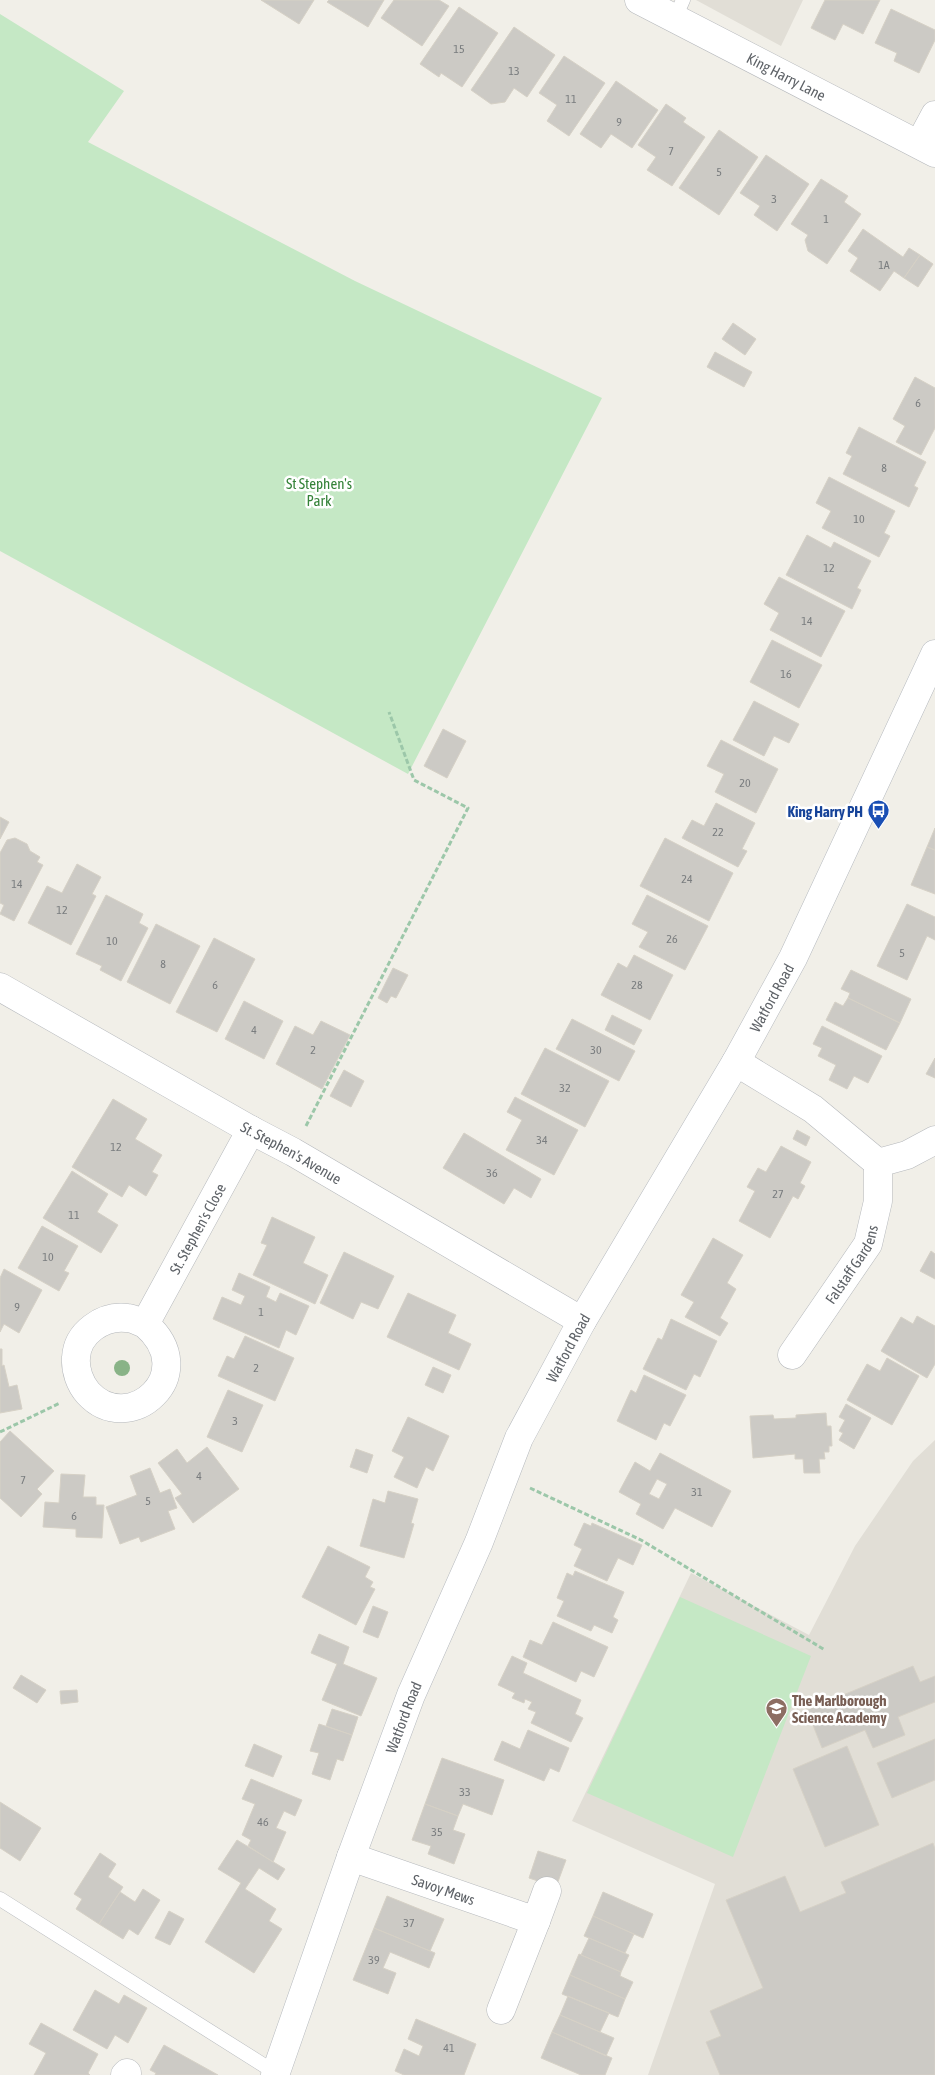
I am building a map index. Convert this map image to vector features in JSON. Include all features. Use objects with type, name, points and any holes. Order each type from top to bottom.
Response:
[{"type":"street","name":"King Harry Lane","points":[[639,0],[679,9],[927,148]]},
{"type":"street","points":[[927,148],[935,115]]},
{"type":"street","name":"Watford Road","points":[[275,2074],[351,1856],[411,1695],[479,1542],[519,1438],[582,1321],[736,1062],[793,958],[935,654]]},
{"type":"street","name":"St. Stephen's Avenue","points":[[0,986],[251,1130],[294,1152],[582,1321]]},
{"type":"street","points":[[736,1062],[813,1109],[878,1163],[907,1155],[935,1140]]},
{"type":"street","name":"St. Stephen's Close","points":[[145,1324],[251,1130]]},
{"type":"street","name":"Falstaff Gardens","points":[[792,1355],[868,1244],[878,1201],[878,1163]]},
{"type":"street","points":[[112,1318],[128,1318],[145,1324],[157,1334],[166,1354],[166,1370],[161,1385],[151,1397],[131,1407],[109,1407],[94,1400],[79,1381],[76,1358],[80,1342],[89,1330],[97,1324],[112,1318]]},
{"type":"street","name":"Savoy Mews","points":[[351,1856],[536,1921]]},
{"type":"street","points":[[501,2010],[547,1891]]},
{"type":"lane","points":[[0,1899],[275,2074]]},
{"type":"path","points":[[294,1152],[468,808],[414,780],[389,712]]},
{"type":"path","points":[[0,1432],[85,1390]]},
{"type":"path","points":[[504,1476],[641,1540],[825,1650]]},
{"type":"shaded area","points":[[696,0],[803,0],[781,46]]},
{"type":"shaded area","name":"The Marlborough Science Academy","points":[[935,1440],[935,2075],[648,2075],[715,1884],[572,1821],[691,1573],[809,1635],[855,1546],[913,1461]]},
{"type":"green space","name":"St Stephen's Park","points":[[0,14],[124,91],[88,142],[355,281],[602,398],[408,774],[0,551]]},
{"type":"green space","points":[[680,1597],[811,1656],[733,1857],[587,1793]]},
{"type":"building","points":[[261,0],[314,0],[299,24]]},
{"type":"building","points":[[329,0],[384,0],[368,27],[327,2]]},
{"type":"building","points":[[394,0],[439,0],[449,6],[422,46],[381,18]]},
{"type":"building","points":[[825,0],[880,0],[863,34],[843,24],[835,40],[811,28]]},
{"type":"building","points":[[459,7],[498,33],[462,87],[441,73],[439,77],[420,64]]},
{"type":"building","points":[[891,9],[935,30],[935,40],[919,73],[894,61],[897,53],[875,43]]},
{"type":"building","points":[[514,27],[555,55],[527,97],[514,88],[505,102],[491,104],[471,90]]},
{"type":"building","points":[[564,56],[605,83],[569,136],[547,121],[557,105],[539,93]]},
{"type":"building","points":[[616,81],[658,110],[632,148],[611,134],[601,148],[580,134]]},
{"type":"building","points":[[666,104],[686,118],[683,122],[705,137],[672,186],[647,170],[656,157],[638,145]]},
{"type":"building","points":[[719,130],[758,157],[719,215],[679,188]]},
{"type":"building","points":[[766,155],[809,184],[777,231],[754,215],[760,206],[740,193]]},
{"type":"building","points":[[821,179],[848,196],[844,202],[861,214],[827,264],[808,251],[805,240],[808,235],[791,224]]},
{"type":"building","points":[[863,229],[903,257],[909,248],[920,255],[904,278],[894,271],[880,291],[850,271],[858,258],[848,251]]},
{"type":"building","points":[[920,255],[933,264],[918,287],[904,278]]},
{"type":"building","points":[[733,323],[756,339],[745,355],[722,339]]},
{"type":"building","points":[[715,352],[752,372],[744,387],[707,367]]},
{"type":"building","points":[[915,377],[935,388],[935,428],[921,455],[896,442],[905,426],[893,419]]},
{"type":"building","points":[[859,427],[926,462],[914,486],[918,488],[909,507],[843,474],[852,456],[846,453]]},
{"type":"building","points":[[829,477],[895,511],[884,533],[890,536],[879,557],[822,528],[831,511],[816,503]]},
{"type":"building","points":[[807,535],[831,548],[834,542],[871,561],[857,588],[861,590],[852,609],[786,575]]},
{"type":"building","points":[[779,577],[845,611],[821,657],[770,630],[779,613],[764,604]]},
{"type":"building","points":[[772,640],[822,665],[799,708],[750,682]]},
{"type":"building","points":[[754,701],[799,724],[789,743],[774,736],[764,756],[733,740]]},
{"type":"building","points":[[443,729],[466,741],[447,778],[424,766]]},
{"type":"building","points":[[721,740],[778,769],[756,813],[715,792],[724,774],[707,766]]},
{"type":"building","points":[[716,803],[755,823],[742,849],[747,851],[738,867],[682,838],[692,820],[704,826]]},
{"type":"building","points":[[0,817],[9,822],[0,839]]},
{"type":"building","points":[[935,828],[935,850],[927,847]]},
{"type":"building","points":[[15,838],[27,844],[30,851],[40,857],[37,862],[43,865],[14,921],[0,914],[4,905],[0,903],[0,853],[7,840]]},
{"type":"building","points":[[665,838],[733,873],[709,921],[640,886]]},
{"type":"building","points":[[927,847],[935,850],[935,894],[911,885]]},
{"type":"building","points":[[77,864],[101,877],[92,894],[96,896],[71,945],[28,923],[47,886],[62,893]]},
{"type":"building","points":[[106,895],[143,914],[139,923],[148,928],[121,981],[100,970],[102,966],[76,954]]},
{"type":"building","points":[[647,895],[708,926],[685,970],[639,947],[648,932],[632,924]]},
{"type":"building","points":[[907,904],[935,917],[935,940],[927,936],[907,980],[877,966]]},
{"type":"building","points":[[156,924],[200,946],[170,1004],[127,982]]},
{"type":"building","points":[[214,938],[255,959],[217,1032],[176,1012]]},
{"type":"building","points":[[634,955],[673,975],[650,1020],[601,995],[618,963],[627,968]]},
{"type":"building","points":[[393,968],[408,975],[396,998],[391,996],[387,1003],[378,998]]},
{"type":"building","points":[[851,970],[911,999],[900,1023],[848,998],[850,993],[841,989]]},
{"type":"building","points":[[848,998],[900,1023],[886,1050],[826,1020],[835,1002],[843,1006]]},
{"type":"building","points":[[244,1001],[283,1021],[264,1059],[225,1039]]},
{"type":"building","points":[[612,1015],[642,1030],[634,1045],[605,1030]]},
{"type":"building","points":[[572,1019],[635,1051],[619,1081],[556,1049]]},
{"type":"building","points":[[321,1021],[350,1035],[322,1089],[276,1064],[295,1026],[313,1035]]},
{"type":"building","points":[[822,1026],[882,1056],[868,1083],[854,1076],[847,1089],[829,1080],[836,1065],[818,1056],[822,1048],[813,1044]]},
{"type":"building","points":[[545,1048],[609,1081],[585,1127],[521,1094]]},
{"type":"building","points":[[935,1058],[935,1078],[926,1074]]},
{"type":"building","points":[[344,1070],[364,1081],[351,1107],[330,1096]]},
{"type":"building","points":[[515,1097],[578,1130],[554,1175],[506,1150],[522,1120],[507,1112]]},
{"type":"building","points":[[113,1099],[147,1119],[135,1139],[162,1155],[152,1172],[158,1175],[146,1196],[129,1185],[122,1197],[72,1167]]},
{"type":"building","points":[[797,1130],[810,1137],[806,1146],[793,1139]]},
{"type":"building","points":[[464,1133],[541,1179],[531,1198],[514,1188],[504,1204],[443,1168]]},
{"type":"building","points":[[781,1146],[811,1162],[800,1183],[805,1186],[798,1199],[793,1196],[770,1238],[739,1221],[755,1191],[747,1187],[758,1168],[766,1172]]},
{"type":"building","points":[[72,1171],[108,1194],[97,1212],[118,1225],[101,1253],[43,1218]]},
{"type":"building","points":[[272,1217],[315,1237],[303,1263],[328,1275],[315,1304],[253,1275],[267,1245],[261,1243]]},
{"type":"building","points":[[42,1226],[78,1246],[64,1271],[69,1273],[59,1291],[18,1268]]},
{"type":"building","points":[[713,1238],[743,1255],[727,1283],[736,1289],[720,1318],[728,1323],[720,1336],[685,1317],[694,1302],[681,1295]]},
{"type":"building","points":[[931,1251],[935,1254],[935,1279],[920,1271]]},
{"type":"building","points":[[344,1252],[394,1276],[378,1309],[361,1302],[353,1319],[320,1303]]},
{"type":"building","points":[[4,1269],[42,1290],[19,1333],[4,1324],[0,1332],[0,1278]]},
{"type":"building","points":[[239,1273],[270,1287],[266,1297],[276,1302],[280,1293],[309,1306],[296,1335],[286,1330],[279,1348],[213,1319],[222,1297],[241,1305],[245,1296],[232,1290]]},
{"type":"building","points":[[408,1293],[456,1315],[448,1333],[471,1344],[459,1370],[387,1337]]},
{"type":"building","points":[[917,1316],[935,1326],[935,1364],[927,1378],[881,1351],[901,1317],[913,1324]]},
{"type":"building","points":[[671,1319],[717,1341],[700,1377],[694,1374],[686,1390],[643,1369],[658,1338],[662,1340]]},
{"type":"building","points":[[245,1336],[294,1358],[275,1401],[218,1376],[227,1356],[234,1359]]},
{"type":"building","points":[[0,1349],[2,1349],[2,1366],[4,1365],[9,1387],[17,1385],[22,1409],[0,1413]]},
{"type":"building","points":[[887,1358],[919,1376],[892,1425],[847,1400],[867,1364],[880,1371]]},
{"type":"building","points":[[433,1367],[451,1375],[443,1393],[425,1385]]},
{"type":"building","points":[[644,1375],[686,1395],[670,1426],[664,1423],[656,1440],[617,1421],[631,1390],[636,1393]]},
{"type":"building","points":[[228,1390],[263,1405],[242,1452],[207,1437]]},
{"type":"building","points":[[846,1404],[871,1418],[854,1449],[839,1440],[843,1433],[839,1431],[845,1420],[839,1417]]},
{"type":"building","points":[[826,1413],[827,1426],[831,1426],[832,1446],[829,1446],[829,1452],[824,1452],[825,1459],[819,1459],[820,1473],[804,1473],[803,1459],[795,1459],[795,1454],[753,1458],[750,1416],[773,1415],[774,1419],[796,1418],[796,1415]]},
{"type":"building","points":[[408,1417],[449,1436],[433,1471],[426,1467],[417,1488],[394,1477],[404,1457],[392,1451]]},
{"type":"building","points":[[10,1431],[54,1471],[37,1489],[42,1494],[21,1517],[0,1498],[0,1442]]},
{"type":"building","points":[[207,1447],[239,1489],[193,1523],[175,1498],[182,1494],[158,1463],[177,1449],[187,1463]]},
{"type":"building","points":[[356,1449],[373,1455],[367,1473],[350,1467]]},
{"type":"building","points":[[660,1453],[731,1491],[712,1527],[675,1508],[663,1529],[636,1514],[641,1504],[619,1492],[635,1462],[650,1471]],"holes":[[[657,1479],[667,1484],[659,1499],[649,1494]]]},
{"type":"building","points":[[150,1468],[160,1493],[170,1489],[177,1508],[168,1511],[175,1529],[141,1542],[139,1537],[120,1544],[106,1507],[137,1495],[130,1476]]},
{"type":"building","points":[[61,1474],[85,1475],[83,1497],[96,1497],[96,1505],[104,1505],[102,1538],[76,1537],[76,1529],[43,1527],[45,1502],[59,1503]]},
{"type":"building","points":[[388,1491],[418,1499],[411,1523],[414,1524],[404,1558],[360,1546],[373,1499],[385,1503]]},
{"type":"building","points":[[584,1523],[591,1526],[592,1523],[642,1545],[633,1565],[618,1558],[607,1581],[574,1566],[582,1549],[574,1545]]},
{"type":"building","points":[[328,1546],[370,1567],[365,1577],[373,1582],[370,1587],[375,1589],[356,1625],[302,1597]]},
{"type":"building","points":[[575,1571],[624,1592],[613,1617],[618,1620],[612,1633],[594,1625],[591,1631],[557,1616],[564,1601],[557,1598],[567,1573],[573,1576]]},
{"type":"building","points":[[373,1606],[388,1612],[378,1638],[363,1632]]},
{"type":"building","points":[[553,1622],[608,1647],[594,1677],[581,1671],[576,1682],[523,1657],[530,1640],[542,1645]]},
{"type":"building","points":[[319,1634],[349,1647],[343,1664],[377,1678],[361,1716],[322,1700],[337,1664],[311,1653]]},
{"type":"building","points":[[512,1656],[527,1663],[523,1673],[581,1700],[575,1714],[583,1718],[571,1742],[531,1723],[536,1712],[528,1709],[532,1702],[525,1699],[524,1703],[512,1698],[515,1693],[498,1685]]},
{"type":"building","points":[[913,1666],[920,1682],[935,1676],[935,1702],[898,1717],[905,1735],[873,1748],[865,1730],[822,1748],[807,1710]]},
{"type":"building","points":[[21,1675],[46,1690],[37,1703],[13,1688]]},
{"type":"building","points":[[77,1690],[78,1702],[61,1704],[60,1691]]},
{"type":"building","points":[[332,1709],[358,1717],[352,1735],[326,1726]]},
{"type":"building","points":[[319,1724],[352,1735],[343,1761],[337,1759],[330,1780],[312,1774],[319,1753],[310,1751]]},
{"type":"building","points":[[528,1730],[569,1748],[559,1772],[550,1768],[544,1781],[494,1760],[502,1741],[520,1749]]},
{"type":"building","points":[[935,1739],[935,1780],[892,1798],[877,1763]]},
{"type":"building","points":[[254,1744],[282,1756],[273,1777],[245,1766]]},
{"type":"building","points":[[847,1746],[879,1825],[825,1847],[793,1769]]},
{"type":"building","points":[[442,1758],[504,1780],[492,1815],[463,1804],[458,1816],[425,1804]]},
{"type":"building","points":[[251,1779],[302,1800],[295,1816],[284,1811],[276,1828],[286,1832],[273,1862],[248,1846],[251,1840],[242,1835],[255,1804],[242,1799]]},
{"type":"building","points":[[0,1802],[41,1828],[20,1861],[0,1848]]},
{"type":"building","points":[[425,1804],[458,1816],[453,1830],[465,1834],[454,1864],[428,1854],[431,1846],[412,1840]]},
{"type":"building","points":[[237,1840],[285,1869],[278,1880],[259,1868],[245,1889],[276,1909],[269,1921],[282,1929],[254,1973],[205,1942],[241,1883],[218,1869]]},
{"type":"building","points":[[933,1843],[935,1849],[935,2075],[720,2075],[706,2042],[721,2036],[710,2011],[763,1988],[726,1900],[785,1876],[800,1912],[846,1893],[841,1882]]},
{"type":"building","points":[[538,1851],[566,1860],[556,1887],[529,1878]]},
{"type":"building","points":[[100,1853],[116,1864],[108,1877],[123,1887],[99,1924],[76,1909],[82,1899],[74,1894]]},
{"type":"building","points":[[143,1889],[160,1900],[138,1935],[129,1929],[123,1939],[99,1924],[120,1892],[135,1902]]},
{"type":"building","points":[[603,1892],[653,1914],[643,1938],[593,1916]]},
{"type":"building","points":[[387,1896],[444,1919],[430,1951],[374,1928]]},
{"type":"building","points":[[169,1911],[184,1919],[170,1945],[155,1938]]},
{"type":"building","points":[[593,1916],[634,1934],[625,1953],[584,1936]]},
{"type":"building","points":[[374,1928],[435,1953],[429,1968],[390,1952],[383,1968],[396,1973],[388,1994],[353,1980]]},
{"type":"building","points":[[589,1938],[629,1955],[621,1972],[581,1955]]},
{"type":"building","points":[[579,1954],[621,1972],[620,1976],[633,1982],[625,1999],[570,1975]]},
{"type":"building","points":[[570,1975],[625,1999],[618,2017],[562,1994]]},
{"type":"building","points":[[95,1990],[119,2004],[124,1995],[147,2008],[128,2043],[115,2035],[107,2049],[73,2030]]},
{"type":"building","points":[[568,1996],[609,2013],[600,2032],[560,2015]]},
{"type":"building","points":[[560,2015],[614,2038],[606,2056],[552,2032]]},
{"type":"building","points":[[416,2019],[476,2044],[464,2075],[404,2075],[395,2071],[404,2049],[419,2056],[423,2046],[408,2039]]},
{"type":"building","points":[[41,2023],[98,2054],[88,2073],[90,2075],[34,2075],[46,2053],[29,2044]]},
{"type":"building","points":[[552,2032],[612,2058],[605,2075],[581,2075],[541,2058]]},
{"type":"building","points":[[164,2045],[218,2075],[155,2075],[156,2073],[150,2070]]},
{"type":"place","name":"King Harry PH","points":[[879,830]]},
{"type":"place","name":"The Marlborough Science Academy","points":[[776,1728]]}]
